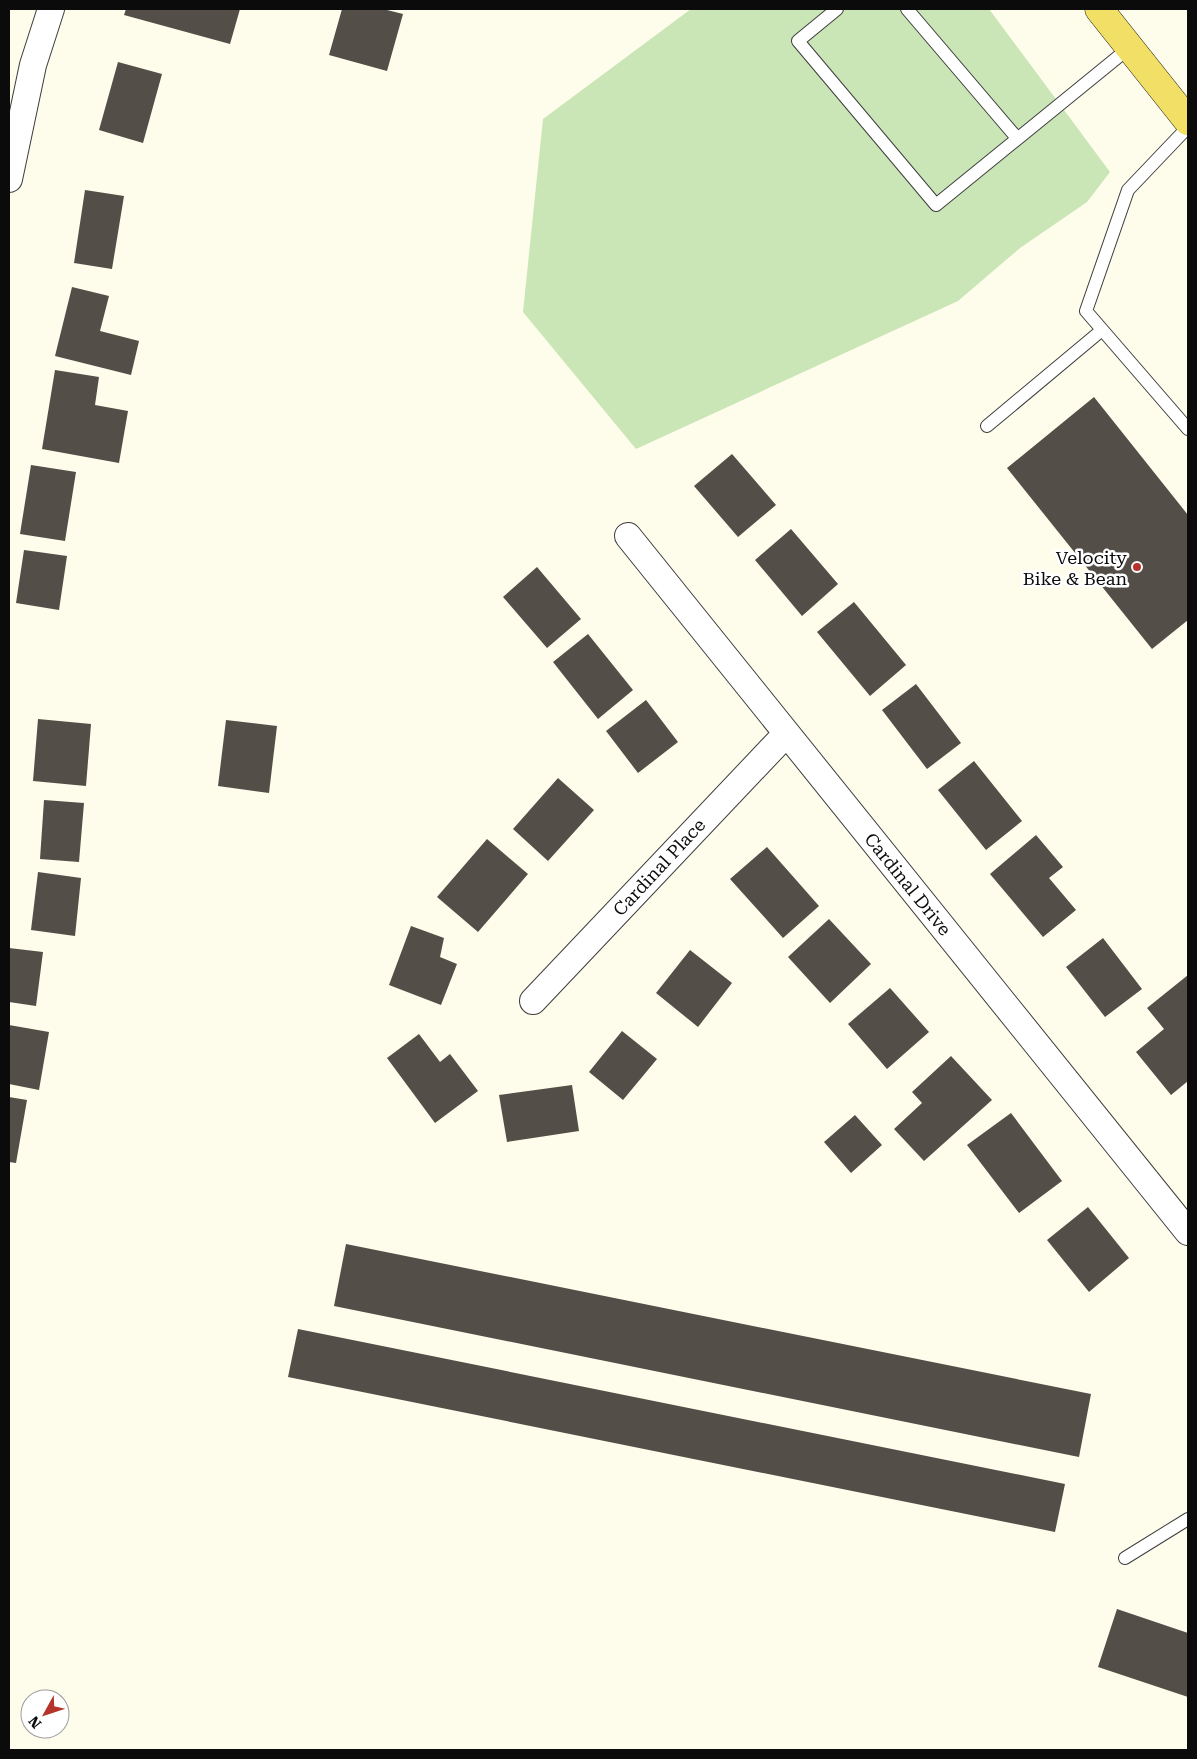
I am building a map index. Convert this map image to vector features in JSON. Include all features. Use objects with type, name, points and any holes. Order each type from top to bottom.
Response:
[{"type":"main road","points":[[1099,9],[1188,121]]},
{"type":"street","points":[[9,179],[33,65],[51,9]]},
{"type":"street","name":"Cardinal Drive","points":[[628,536],[1188,1232]]},
{"type":"street","name":"Cardinal Place","points":[[533,1001],[786,734]]},
{"type":"lane","points":[[837,9],[798,42],[936,205],[1129,48]]},
{"type":"lane","points":[[907,9],[1017,138]]},
{"type":"lane","points":[[1188,127],[1128,190],[1086,311],[1188,429]]},
{"type":"lane","points":[[987,426],[1102,330]]},
{"type":"lane","points":[[1125,1558],[1188,1518]]},
{"type":"green space","points":[[691,9],[989,9],[1110,172],[1087,202],[1020,248],[958,301],[636,449],[523,312],[543,119]]},
{"type":"building","points":[[126,9],[240,9],[230,44],[124,15]]},
{"type":"building","points":[[342,9],[383,9],[403,14],[387,71],[329,55]]},
{"type":"building","points":[[118,62],[162,74],[143,143],[99,130]]},
{"type":"building","points":[[85,190],[124,196],[112,269],[74,263]]},
{"type":"building","points":[[72,287],[109,296],[100,331],[139,341],[131,375],[55,356]]},
{"type":"building","points":[[55,370],[99,377],[95,405],[128,411],[119,463],[42,449]]},
{"type":"building","name":"Velocity Bike & Bean","points":[[1094,397],[1188,515],[1188,620],[1152,649],[1007,468]]},
{"type":"building","points":[[732,454],[776,505],[738,537],[694,486]]},
{"type":"building","points":[[31,465],[76,472],[65,541],[20,534]]},
{"type":"building","points":[[791,529],[838,584],[802,616],[755,560]]},
{"type":"building","points":[[24,550],[67,556],[59,610],[16,603]]},
{"type":"building","points":[[537,567],[581,619],[547,648],[503,597]]},
{"type":"building","points":[[854,602],[906,665],[870,696],[817,632]]},
{"type":"building","points":[[588,634],[633,690],[598,719],[553,662]]},
{"type":"building","points":[[916,684],[961,743],[927,769],[882,710]]},
{"type":"building","points":[[646,700],[678,742],[638,773],[606,731]]},
{"type":"building","points":[[38,719],[91,724],[86,786],[33,781]]},
{"type":"building","points":[[226,720],[277,726],[269,793],[218,786]]},
{"type":"building","points":[[974,761],[1022,821],[986,850],[938,790]]},
{"type":"building","points":[[558,778],[594,810],[548,861],[513,829]]},
{"type":"building","points":[[44,800],[84,803],[79,862],[40,859]]},
{"type":"building","points":[[1036,835],[1063,867],[1049,878],[1076,910],[1043,937],[990,874]]},
{"type":"building","points":[[487,839],[528,874],[478,932],[437,897]]},
{"type":"building","points":[[767,847],[819,906],[783,938],[730,879]]},
{"type":"building","points":[[38,872],[81,878],[75,936],[31,930]]},
{"type":"building","points":[[829,919],[871,964],[830,1003],[788,957]]},
{"type":"building","points":[[411,926],[444,938],[440,957],[457,964],[441,1005],[389,985]]},
{"type":"building","points":[[1103,938],[1142,989],[1105,1017],[1066,967]]},
{"type":"building","points":[[9,948],[43,952],[36,1006],[9,1002]]},
{"type":"building","points":[[690,950],[732,983],[698,1027],[656,993]]},
{"type":"building","points":[[1188,975],[1188,1081],[1171,1095],[1136,1052],[1164,1029],[1147,1008]]},
{"type":"building","points":[[890,988],[929,1032],[887,1069],[848,1024]]},
{"type":"building","points":[[9,1025],[49,1032],[39,1090],[9,1084]]},
{"type":"building","points":[[622,1031],[657,1059],[623,1100],[589,1072]]},
{"type":"building","points":[[419,1034],[440,1062],[450,1054],[478,1091],[435,1123],[387,1058]]},
{"type":"building","points":[[951,1056],[992,1100],[924,1161],[894,1129],[922,1103],[912,1092]]},
{"type":"building","points":[[572,1085],[579,1131],[507,1142],[499,1095]]},
{"type":"building","points":[[9,1097],[27,1100],[16,1163],[9,1162]]},
{"type":"building","points":[[1011,1113],[1062,1181],[1019,1213],[967,1145]]},
{"type":"building","points":[[855,1115],[882,1145],[851,1173],[824,1142]]},
{"type":"building","points":[[1088,1207],[1129,1258],[1089,1292],[1047,1240]]},
{"type":"building","points":[[346,1244],[1091,1394],[1079,1457],[334,1306]]},
{"type":"building","points":[[298,1329],[1065,1484],[1055,1532],[288,1377]]},
{"type":"building","points":[[1117,1609],[1188,1633],[1188,1697],[1098,1667]]},
{"type":"place","name":"Velocity Bike & Bean","points":[[1137,567]]}]
